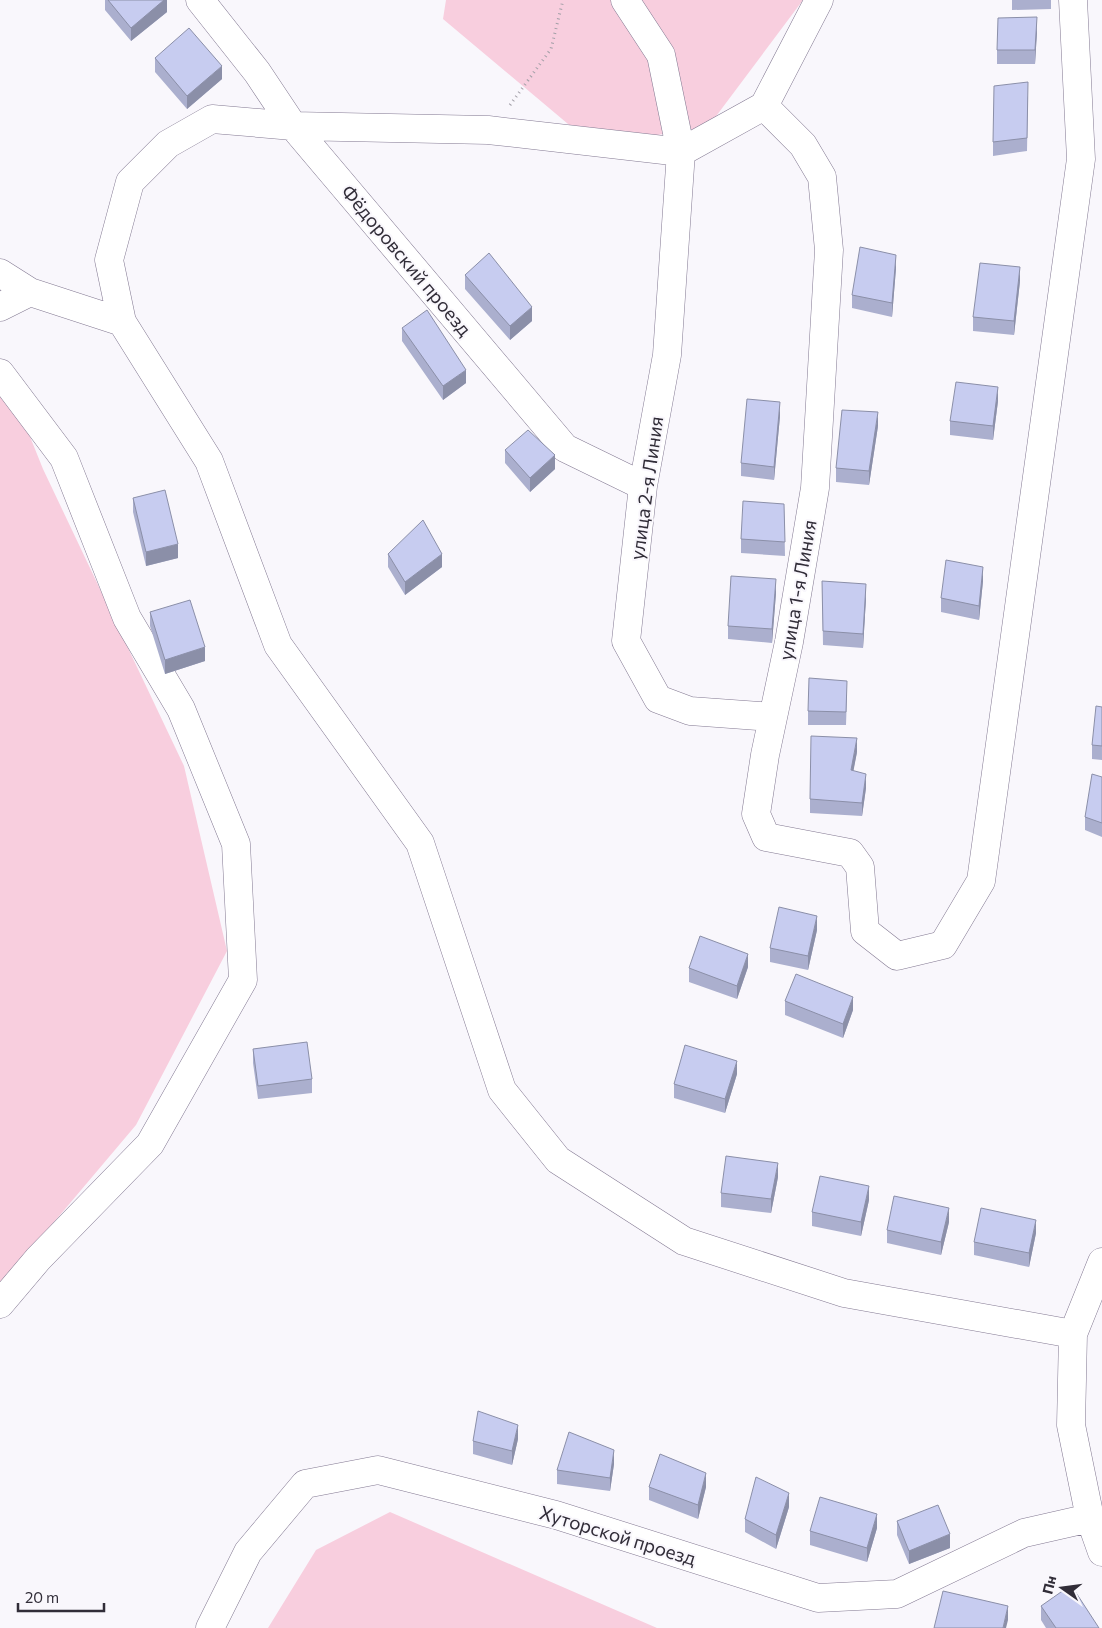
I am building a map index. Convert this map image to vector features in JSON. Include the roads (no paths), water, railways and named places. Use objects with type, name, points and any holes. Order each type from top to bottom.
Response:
[{"type":"street","name":"Фёдоровский проезд","points":[[200,0],[256,72],[293,126],[565,448],[643,486]]},
{"type":"street","points":[[625,0],[661,55],[681,152]]},
{"type":"street","points":[[819,0],[764,106],[681,152],[488,130],[293,126],[212,119],[168,144],[130,182],[109,260],[122,322],[209,461],[278,645],[420,843],[502,1090],[558,1160],[684,1240],[844,1293],[1073,1334]]},
{"type":"street","name":"улица 1-я Линия","points":[[764,106],[803,145],[822,177],[829,250],[815,488],[789,642],[765,755],[756,814],[766,837],[850,853],[860,867],[865,931],[897,956],[943,946],[981,881],[1081,159],[1073,0]]},
{"type":"street","name":"улица 2-я Линия","points":[[681,152],[667,355],[643,486],[626,641],[658,699],[690,710],[773,717]]},
{"type":"street","points":[[0,273],[30,292],[122,322]]},
{"type":"street","points":[[0,307],[30,292]]},
{"type":"street","points":[[0,373],[64,458],[127,618],[181,710],[236,844],[243,980],[150,1144],[38,1259],[0,1304]]},
{"type":"street","points":[[1102,1262],[1073,1334],[1071,1426],[1090,1518],[1102,1552]]},
{"type":"street","name":"Хуторской проезд","points":[[210,1628],[248,1552],[305,1484],[378,1470],[556,1515],[818,1598],[897,1594],[1024,1533],[1090,1518]]}]
